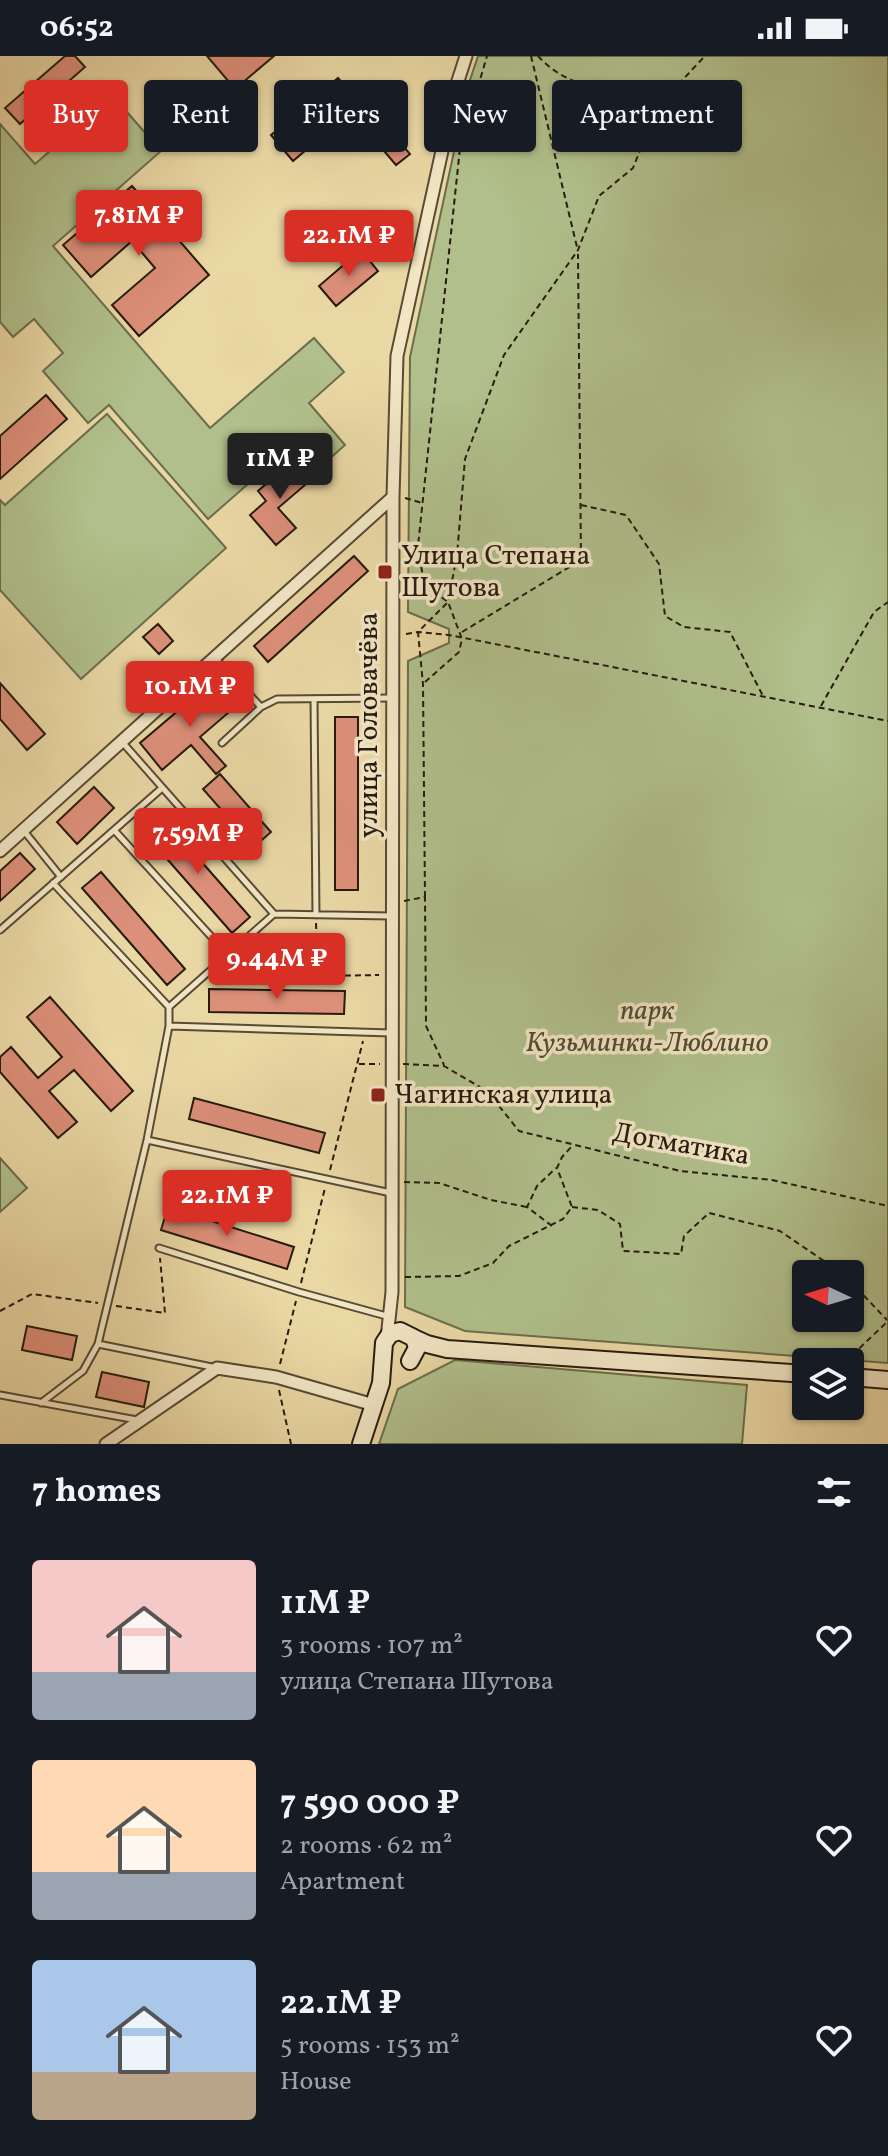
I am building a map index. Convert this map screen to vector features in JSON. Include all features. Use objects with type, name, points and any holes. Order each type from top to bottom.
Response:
[{"type":"street","name":"улица Головачёва","points":[[386,1345],[392,1280],[388,1064],[392,1033],[393,497],[397,356],[456,87],[466,56]]},
{"type":"street","points":[[0,851],[393,497]]},
{"type":"street","points":[[391,1312],[412,1336],[417,1348],[408,1362]]},
{"type":"street","points":[[361,1444],[376,1398],[386,1345],[395,1332],[447,1349],[792,1373]]},
{"type":"street","points":[[386,1345],[390,1361],[408,1362]]},
{"type":"street","points":[[376,1398],[388,1378],[408,1362],[447,1349]]},
{"type":"street","points":[[106,1444],[217,1368],[376,1398]]},
{"type":"street","points":[[864,1378],[888,1380]]},
{"type":"lane","points":[[215,658],[261,707]]},
{"type":"lane","points":[[222,743],[261,707],[277,699],[393,698]]},
{"type":"lane","points":[[314,699],[316,915]]},
{"type":"lane","points":[[122,742],[274,914]]},
{"type":"lane","points":[[0,930],[162,788]]},
{"type":"lane","points":[[24,830],[61,877]]},
{"type":"lane","points":[[114,830],[228,955]]},
{"type":"lane","points":[[41,1403],[83,1371],[98,1344],[147,1140],[169,1026],[169,1007],[53,883]]},
{"type":"lane","points":[[169,1007],[274,914],[392,916]]},
{"type":"lane","points":[[169,1026],[392,1033]]},
{"type":"lane","points":[[147,1140],[328,1179],[392,1188]]},
{"type":"lane","points":[[159,1248],[299,1292],[391,1312]]},
{"type":"lane","points":[[98,1344],[217,1368]]},
{"type":"lane","points":[[0,1395],[140,1421]]},
{"type":"path","points":[[423,684],[459,652],[462,639],[448,602],[424,584],[418,546],[460,148],[487,56]]},
{"type":"path","points":[[461,633],[581,560],[578,250],[531,56]]},
{"type":"path","points":[[538,56],[551,71],[574,80]]},
{"type":"path","points":[[683,80],[705,56]]},
{"type":"path","points":[[418,632],[448,602],[457,555],[465,459],[504,355],[578,250],[599,196],[633,168],[639,152]]},
{"type":"path","points":[[393,497],[423,503]]},
{"type":"path","points":[[581,505],[626,515],[659,564],[665,616],[684,627],[730,632],[763,697]]},
{"type":"path","points":[[820,708],[874,612],[888,602]]},
{"type":"path","points":[[357,1064],[444,1066],[426,1026],[423,684],[418,632]]},
{"type":"path","points":[[393,636],[418,632],[462,639],[888,721]]},
{"type":"path","points":[[392,901],[425,897]]},
{"type":"path","points":[[316,915],[318,976]]},
{"type":"path","points":[[228,955],[248,972],[318,976],[392,975]]},
{"type":"path","points":[[291,1444],[276,1377],[366,1032]]},
{"type":"path","name":"Догматика","points":[[444,1066],[487,1091],[519,1131],[680,1171],[772,1180],[888,1206]]},
{"type":"path","points":[[527,1207],[537,1186],[557,1168],[573,1145]]},
{"type":"path","points":[[557,1168],[572,1207]]},
{"type":"path","points":[[392,1188],[425,1180],[439,1183],[491,1200],[527,1207],[552,1226]]},
{"type":"path","points":[[392,1280],[459,1276],[493,1263],[509,1246],[552,1226],[563,1219],[572,1207]]},
{"type":"path","points":[[572,1207],[598,1210],[620,1224],[623,1251],[681,1254],[684,1236],[709,1213],[780,1231],[826,1260]]},
{"type":"path","points":[[860,1348],[888,1321],[864,1296]]},
{"type":"green space","name":"парк Кузьминки-Люблино","points":[[478,56],[888,56],[888,1363],[864,1361],[864,1348],[792,1348],[792,1356],[465,1331],[405,1307],[408,661],[449,643],[449,629],[408,612],[410,357],[454,152],[536,152],[536,80],[470,80]]},
{"type":"green space","points":[[128,113],[144,132],[144,152],[160,152],[53,246],[210,428],[314,338],[344,372],[309,403],[345,445],[327,461],[304,435],[208,519],[109,405],[88,423],[43,371],[63,353],[34,319],[13,337],[0,322],[0,124],[35,164],[49,152],[128,152]]},
{"type":"green space","points":[[107,414],[226,548],[81,679],[0,590],[0,500],[5,505]]},
{"type":"green space","points":[[0,1158],[27,1188],[0,1212]]},
{"type":"green space","points":[[455,1360],[747,1385],[742,1444],[379,1444],[398,1389]]},
{"type":"building","points":[[65,56],[75,56],[85,67],[70,80],[37,80]]},
{"type":"building","points":[[207,56],[274,56],[246,80],[227,80]]},
{"type":"building","points":[[24,92],[24,120],[20,124],[5,108]]},
{"type":"building","points":[[285,152],[304,152],[293,161]]},
{"type":"building","points":[[385,152],[408,152],[410,154],[396,165]]},
{"type":"building","points":[[132,186],[209,275],[139,336],[112,305],[155,268],[132,241],[91,277],[63,245]]},
{"type":"building","points":[[361,250],[378,271],[336,306],[319,286]]},
{"type":"building","points":[[46,395],[67,419],[0,479],[0,436]]},
{"type":"building","points":[[295,459],[312,479],[278,508],[296,528],[276,545],[250,515],[266,501],[258,491]]},
{"type":"building","points":[[354,556],[368,571],[268,662],[254,646]]},
{"type":"building","points":[[158,624],[173,641],[159,654],[143,637]]},
{"type":"building","points":[[213,681],[235,707],[200,737],[226,766],[216,774],[191,745],[162,770],[140,743]]},
{"type":"building","points":[[0,683],[45,734],[27,750],[0,719]]},
{"type":"building","points":[[335,717],[358,717],[358,890],[335,890]]},
{"type":"building","points":[[220,774],[271,832],[254,847],[232,822],[229,824],[223,817],[226,815],[203,789]]},
{"type":"building","points":[[94,787],[114,808],[77,844],[57,822]]},
{"type":"building","points":[[164,819],[250,917],[232,933],[146,835]]},
{"type":"building","points":[[20,853],[35,869],[0,901],[0,871]]},
{"type":"building","points":[[101,872],[185,969],[167,985],[82,888]]},
{"type":"building","points":[[209,989],[345,991],[344,1014],[209,1012]]},
{"type":"building","points":[[50,997],[133,1091],[111,1111],[74,1070],[49,1091],[77,1122],[58,1138],[0,1072],[0,1057],[11,1047],[38,1078],[62,1057],[27,1017]]},
{"type":"building","points":[[194,1098],[325,1133],[319,1153],[189,1119]]},
{"type":"building","points":[[168,1207],[294,1247],[287,1269],[161,1230]]},
{"type":"building","points":[[27,1326],[77,1336],[72,1360],[22,1350]]},
{"type":"building","points":[[102,1372],[149,1382],[144,1407],[96,1397]]},
{"type":"place","name":"Улица Степана Шутова","points":[[385,572]]},
{"type":"place","name":"Чагинская улица","points":[[378,1095]]}]
